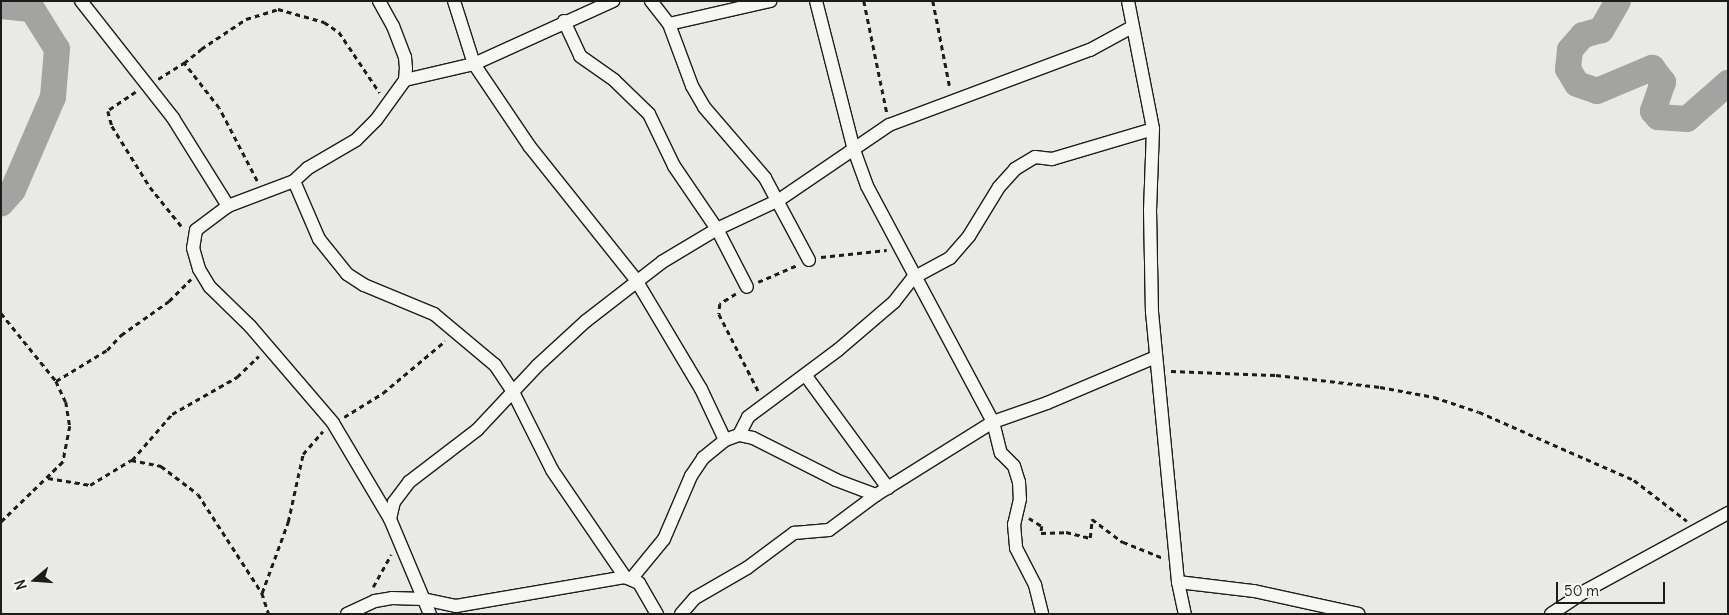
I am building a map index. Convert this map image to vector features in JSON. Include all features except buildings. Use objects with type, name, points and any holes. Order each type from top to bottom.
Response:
[{"type":"street","points":[[81,1],[148,85],[228,206]]},
{"type":"street","points":[[379,1],[394,26],[405,57],[405,80],[376,120],[356,140],[308,168],[294,181],[228,206],[207,220],[192,239],[199,268],[224,303],[266,347],[333,423],[390,519],[430,614]]},
{"type":"street","points":[[454,1],[474,64],[530,147],[636,280],[701,389],[725,440]]},
{"type":"street","points":[[405,80],[474,64],[564,21],[613,1]]},
{"type":"street","points":[[651,1],[668,24],[692,86],[704,106],[738,145],[779,200],[809,260]]},
{"type":"street","points":[[668,24],[770,1]]},
{"type":"street","points":[[816,1],[854,150],[867,186],[913,278],[993,422],[1001,453],[1014,466],[1019,482],[1016,512],[1016,548],[1034,585],[1042,614]]},
{"type":"street","points":[[1128,1],[1132,26],[1144,72],[1153,129],[1150,210],[1156,357],[1178,582],[1185,614]]},
{"type":"street","points":[[564,21],[580,56],[614,80],[649,114],[674,166],[717,229],[747,287]]},
{"type":"street","points":[[390,519],[394,502],[410,482],[477,430],[557,346],[636,280],[717,229],[779,200],[823,167],[854,150],[889,125],[952,99],[1090,50],[1132,26]]},
{"type":"street","points":[[739,435],[748,417],[806,376],[894,302],[913,278],[950,258],[962,247],[988,202],[1016,169],[1035,157],[1052,159],[1153,129]]},
{"type":"street","points":[[294,181],[319,239],[347,274],[364,285],[434,314],[458,332],[495,366],[513,392],[552,470],[629,577],[644,589],[657,614]]},
{"type":"street","points":[[681,614],[695,598],[747,568],[794,533],[829,530],[876,495],[993,422],[1047,404],[1156,357]]},
{"type":"street","points":[[806,376],[888,488]]},
{"type":"street","points":[[347,614],[375,600],[424,599],[456,606],[629,577],[664,539],[691,476],[703,458],[725,440],[739,435],[753,438],[836,480],[876,495]]},
{"type":"street","points":[[1551,614],[1587,590],[1695,529],[1728,513]]},
{"type":"street","points":[[1178,582],[1254,591],[1359,614]]},
{"type":"path","points":[[864,1],[889,125]]},
{"type":"path","points":[[934,1],[952,99]]},
{"type":"path","points":[[192,239],[150,188],[112,126],[108,111],[114,104],[184,63],[246,19],[278,9],[324,22],[339,32],[388,102]]},
{"type":"path","points":[[184,63],[203,84],[231,127],[262,192]]},
{"type":"path","points":[[766,404],[722,323],[718,308],[747,287],[809,260],[899,248]]},
{"type":"path","points":[[56,381],[107,350],[121,335],[169,301],[199,268]]},
{"type":"path","points":[[1,313],[56,381],[66,402],[70,426],[67,453],[48,478],[1,522]]},
{"type":"path","points":[[262,593],[288,522],[303,454],[312,441],[333,423],[383,393],[458,332]]},
{"type":"path","points":[[48,478],[90,485],[131,460],[172,414],[237,377],[266,347]]},
{"type":"path","points":[[1158,371],[1276,375],[1380,387],[1434,397],[1479,412],[1634,480],[1695,529]]},
{"type":"path","points":[[131,460],[161,466],[198,494],[262,593],[269,614]]},
{"type":"path","points":[[1016,512],[1042,526],[1042,533],[1066,532],[1090,538],[1092,518],[1123,542],[1160,556],[1170,564],[1178,582]]},
{"type":"path","points":[[370,592],[398,538]]},
{"type":"waterway","points":[[1618,1],[1601,30],[1583,35],[1570,50],[1568,69],[1577,84],[1597,91],[1652,68],[1663,82],[1653,111],[1658,117],[1687,119],[1728,83]]},
{"type":"waterway","points":[[1,6],[32,9],[57,49],[53,97],[13,190],[1,204]]}]
